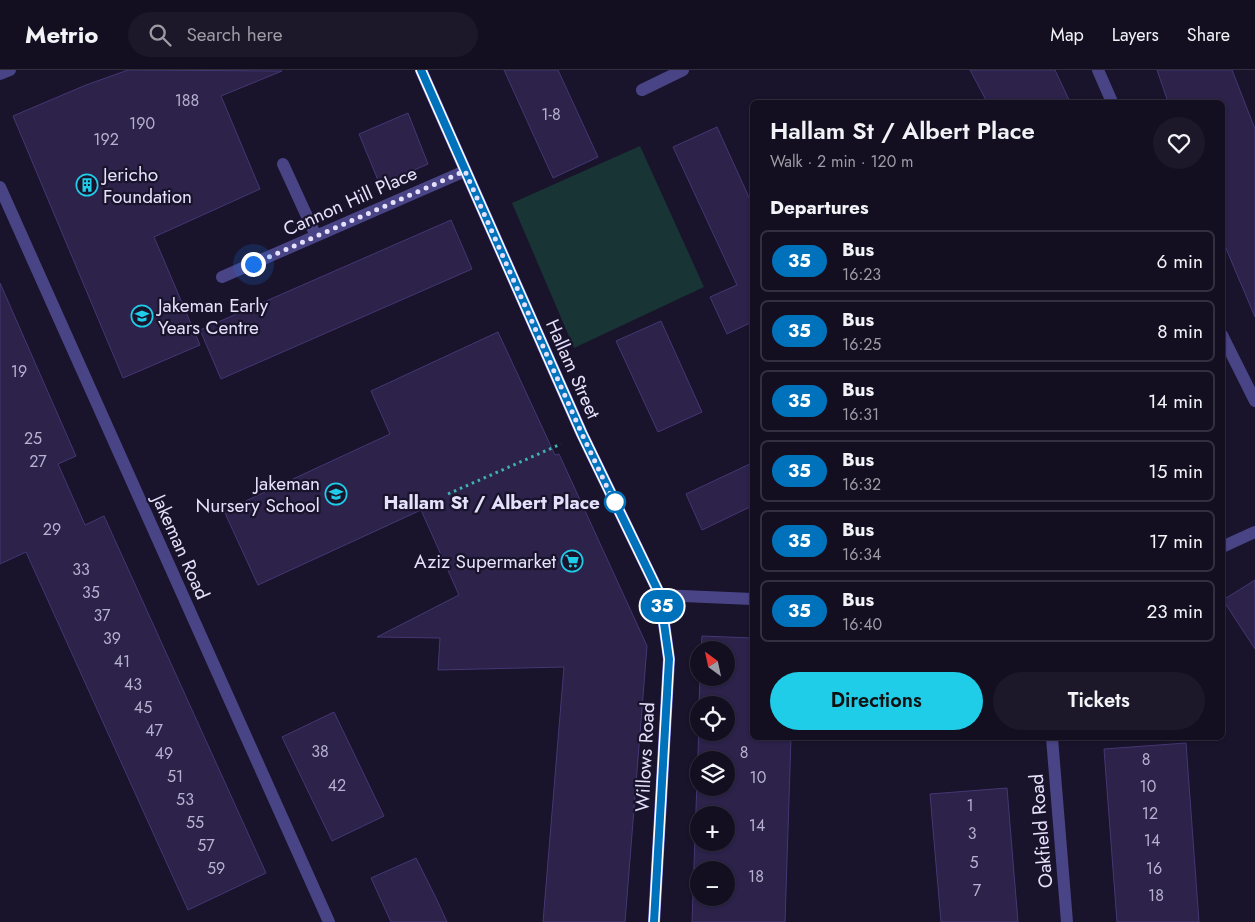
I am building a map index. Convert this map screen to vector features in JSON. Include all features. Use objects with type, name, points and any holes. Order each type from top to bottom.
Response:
[{"type":"street","points":[[0,74],[10,70]]},
{"type":"street","name":"Hallam Street","points":[[421,70],[582,434],[660,595]]},
{"type":"street","points":[[642,90],[682,70]]},
{"type":"street","points":[[1098,70],[1111,100]]},
{"type":"street","points":[[283,164],[316,236]]},
{"type":"street","name":"Cannon Hill Place","points":[[222,277],[465,171]]},
{"type":"street","name":"Jakeman Road","points":[[0,187],[329,922]]},
{"type":"street","points":[[1225,341],[1255,401]]},
{"type":"street","points":[[1225,546],[1255,532]]},
{"type":"street","points":[[660,595],[750,600]]},
{"type":"street","name":"Willows Road","points":[[654,922],[669,659],[660,595]]},
{"type":"street","name":"Oakfield Road","points":[[1052,740],[1067,922]]},
{"type":"path","points":[[448,494],[582,434]]},
{"type":"green space","points":[[640,146],[704,287],[574,348],[512,203]]},
{"type":"building","points":[[128,70],[282,71],[221,96],[260,189],[154,237],[200,345],[123,378],[13,116],[86,85]]},
{"type":"building","points":[[504,70],[558,70],[598,157],[553,178]]},
{"type":"building","points":[[970,70],[1055,70],[1069,100],[986,100]]},
{"type":"building","points":[[1157,70],[1232,70],[1255,129],[1255,317],[1225,246],[1225,100],[1167,100]]},
{"type":"building","points":[[408,113],[428,164],[380,185],[359,134]]},
{"type":"building","points":[[717,127],[750,200],[750,323],[727,334],[710,297],[737,285],[673,147]]},
{"type":"building","points":[[451,220],[472,269],[221,379],[200,330]]},
{"type":"building","points":[[0,283],[76,456],[58,464],[85,525],[104,516],[266,873],[188,910],[26,552],[0,564]]},
{"type":"building","points":[[661,321],[702,412],[658,432],[616,341]]},
{"type":"building","points":[[498,332],[555,455],[559,454],[647,646],[625,922],[543,922],[564,667],[438,670],[440,638],[377,637],[459,595],[421,510],[258,585],[224,511],[390,434],[371,391]]},
{"type":"building","points":[[750,464],[750,507],[702,530],[686,494]]},
{"type":"building","points":[[1255,580],[1255,649],[1225,603],[1225,599]]},
{"type":"building","points":[[702,636],[750,638],[750,740],[791,740],[785,922],[692,922],[693,906],[735,906],[735,861],[694,861],[695,851],[735,851],[735,806],[696,806],[696,796],[735,796],[735,751],[698,751],[698,741],[735,741],[735,696],[699,696],[700,686],[735,686],[735,641],[702,641]]},
{"type":"building","points":[[334,712],[384,816],[332,841],[282,737]]},
{"type":"building","points":[[1186,743],[1199,922],[1117,922],[1104,749]]},
{"type":"building","points":[[1007,788],[1018,922],[941,922],[930,794]]},
{"type":"building","points":[[416,858],[447,922],[391,922],[371,878]]},
{"type":"bus line","name":"35","points":[[421,70],[582,434],[660,595],[669,659],[654,922]]},
{"type":"place","name":"Jericho Foundation","points":[[87,185]]},
{"type":"place","name":"Jakeman Early Years Centre","points":[[142,316]]},
{"type":"place","name":"Jakeman Nursery School","points":[[336,494]]},
{"type":"place","name":"Hallam St / Albert Place","points":[[615,502]]},
{"type":"place","name":"Aziz Supermarket","points":[[572,561]]},
{"type":"route","points":[[253,264],[465,171],[616,506],[615,502]]}]
